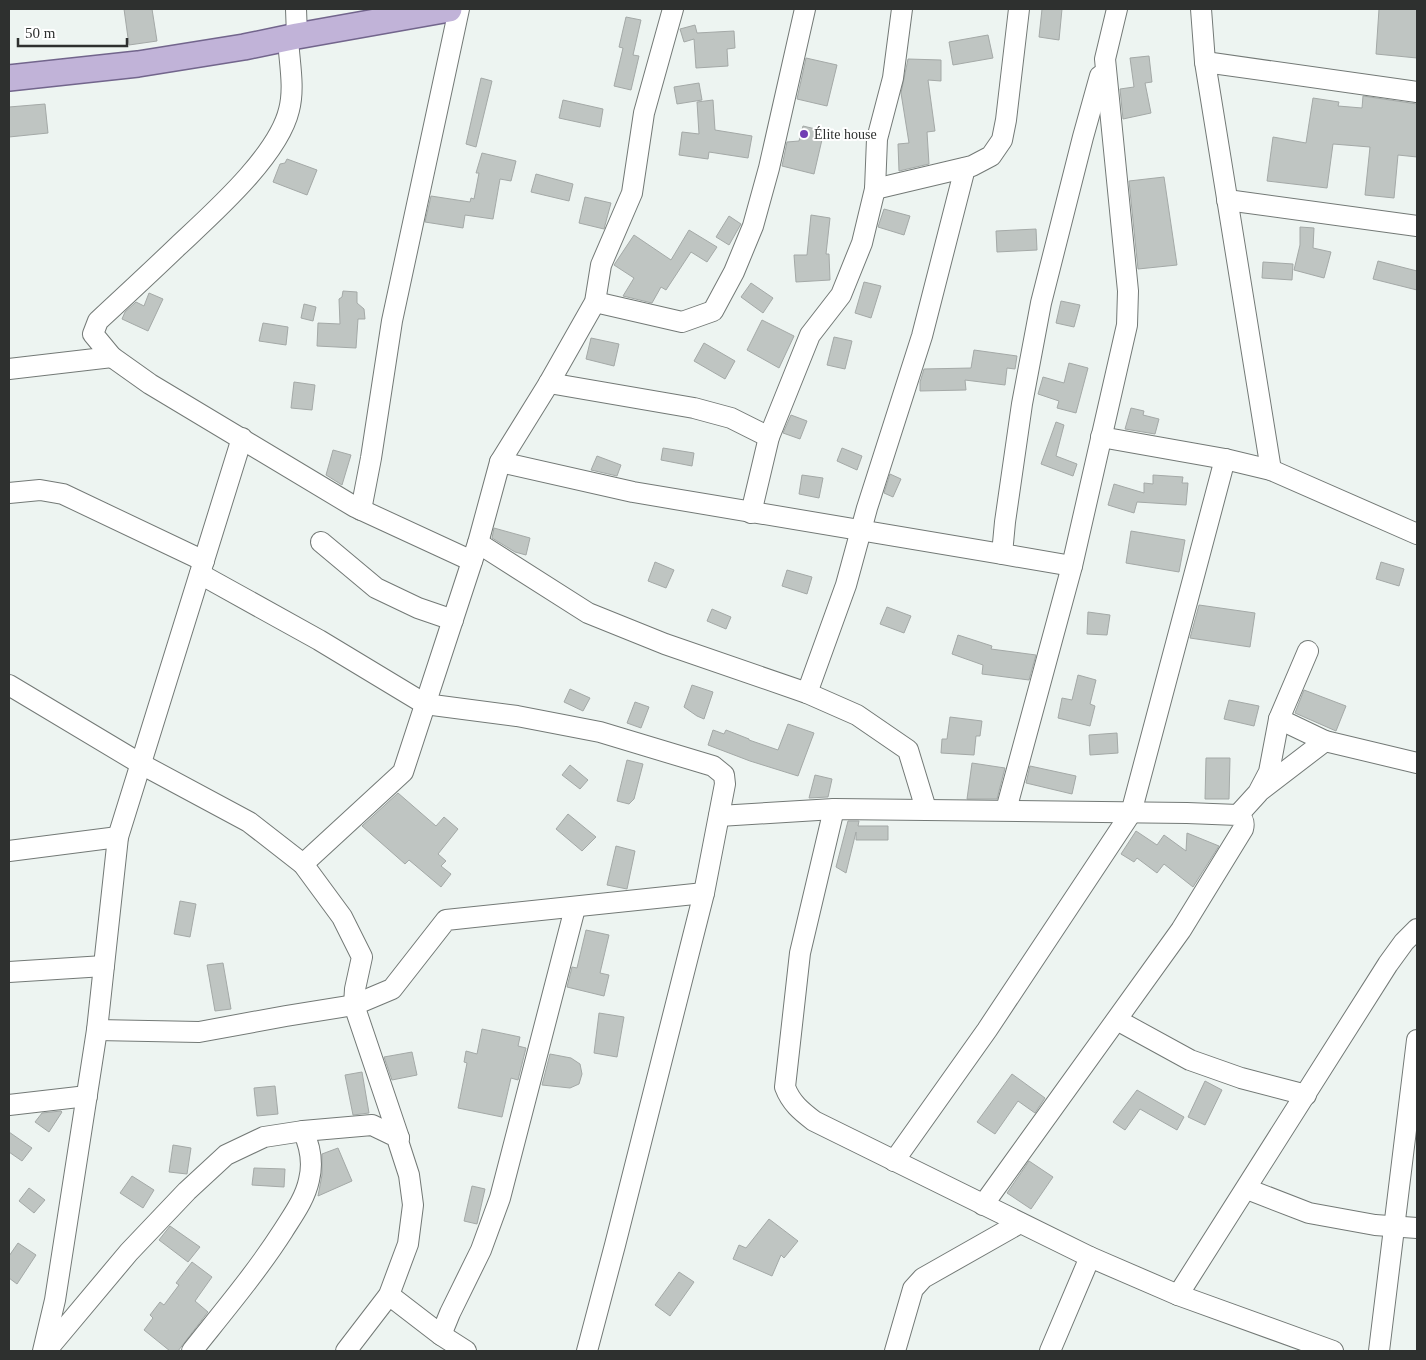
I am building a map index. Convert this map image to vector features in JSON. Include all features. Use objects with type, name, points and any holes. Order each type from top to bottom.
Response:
[{"type":"main road","points":[[9,78],[138,64],[244,47],[416,12],[449,9]]},
{"type":"street","points":[[296,9],[293,37],[292,97],[282,130],[265,157],[219,208],[98,322],[93,334],[98,343],[112,357],[150,384],[361,510],[475,552],[588,613],[665,644],[807,693],[857,715],[908,750],[926,809]]},
{"type":"street","points":[[361,510],[372,458],[392,321],[459,9]]},
{"type":"street","points":[[303,864],[403,772],[475,552],[500,462],[549,383],[595,302],[601,265],[632,194],[644,113],[673,9]]},
{"type":"street","points":[[595,302],[682,322],[713,311],[734,272],[753,226],[769,168],[805,9]]},
{"type":"street","points":[[751,512],[769,437],[810,335],[841,295],[862,243],[875,189],[877,139],[893,78],[902,9]]},
{"type":"street","points":[[875,189],[965,168],[991,156],[1002,140],[1006,120],[1019,9]]},
{"type":"street","points":[[1002,554],[1022,404],[1042,303],[1117,9]]},
{"type":"street","points":[[1201,9],[1205,62],[1271,470]]},
{"type":"street","points":[[1006,810],[1072,566],[1127,325],[1128,292],[1104,59]]},
{"type":"street","points":[[1205,62],[1417,92]]},
{"type":"street","points":[[807,693],[846,585],[867,508],[922,336],[965,168]]},
{"type":"street","points":[[1227,200],[1417,226]]},
{"type":"street","points":[[9,369],[112,357]]},
{"type":"street","points":[[549,383],[694,408],[731,418],[769,437]]},
{"type":"street","points":[[1101,437],[1225,459],[1271,470],[1417,534]]},
{"type":"street","points":[[45,1351],[55,1300],[97,1030],[118,837],[242,438]]},
{"type":"street","points":[[894,1161],[987,1030],[1131,813],[1225,459]]},
{"type":"street","points":[[500,462],[633,492],[1072,566]]},
{"type":"street","points":[[9,493],[40,490],[63,494],[202,568],[425,704],[518,716],[600,732],[713,766],[724,775],[725,784],[704,894],[587,1351]]},
{"type":"street","points":[[321,542],[376,588],[418,608],[453,620]]},
{"type":"street","points":[[1238,815],[1258,792],[1269,772],[1279,719],[1308,651]]},
{"type":"street","points":[[9,685],[140,764],[249,822],[303,864],[342,917],[362,956],[355,989],[354,1005],[399,1138],[397,1138],[409,1175],[413,1205],[408,1244],[389,1295],[346,1351]]},
{"type":"street","points":[[1279,719],[1325,742],[1417,763]]},
{"type":"street","points":[[1258,792],[1325,742]]},
{"type":"street","points":[[719,816],[834,809],[926,809],[1187,813],[1238,815],[1243,818],[1245,824],[1243,828],[1181,930],[983,1205]]},
{"type":"street","points":[[834,809],[800,953],[785,1087],[798,1109],[814,1121],[1090,1257],[1178,1295],[1333,1351]]},
{"type":"street","points":[[9,851],[118,837]]},
{"type":"street","points":[[97,1030],[199,1032],[354,1005],[392,989],[446,920],[704,894]]},
{"type":"street","points":[[445,1342],[450,1313],[481,1250],[500,1198],[513,1141],[575,908]]},
{"type":"street","points":[[1178,1295],[1388,964],[1404,942],[1417,929]]},
{"type":"street","points":[[9,972],[104,966]]},
{"type":"street","points":[[1117,1020],[1190,1060],[1240,1078],[1306,1095]]},
{"type":"street","points":[[1379,1351],[1417,1040]]},
{"type":"street","points":[[9,1105],[87,1096]]},
{"type":"street","points":[[45,1351],[129,1252],[187,1191],[226,1155],[264,1137],[303,1131],[372,1125],[399,1138]]},
{"type":"street","points":[[192,1351],[269,1253],[300,1206],[309,1181],[311,1166],[309,1143],[303,1131]]},
{"type":"street","points":[[1247,1189],[1309,1213],[1394,1228],[1417,1228]]},
{"type":"street","points":[[895,1351],[913,1289],[923,1278],[1020,1223]]},
{"type":"street","points":[[1050,1351],[1090,1257]]},
{"type":"street","points":[[389,1295],[445,1342],[466,1351]]},
{"type":"building","points":[[124,9],[152,9],[157,41],[129,45]]},
{"type":"building","points":[[1042,9],[1062,9],[1059,40],[1039,37]]},
{"type":"building","points":[[1379,9],[1417,9],[1417,58],[1376,54]]},
{"type":"building","points":[[626,17],[641,20],[633,55],[639,56],[631,90],[614,86],[623,48],[619,47]]},
{"type":"building","points":[[695,25],[697,33],[734,31],[735,48],[727,49],[728,66],[696,68],[694,39],[684,42],[680,29]]},
{"type":"building","points":[[988,35],[993,58],[953,65],[949,42]]},
{"type":"building","points":[[1149,56],[1152,82],[1145,83],[1151,113],[1123,119],[1120,89],[1134,87],[1130,58]]},
{"type":"building","points":[[806,58],[837,65],[827,106],[797,99]]},
{"type":"building","points":[[908,59],[941,60],[941,81],[928,80],[935,131],[927,132],[929,164],[899,171],[898,144],[909,143],[901,93]]},
{"type":"building","points":[[481,78],[492,81],[476,147],[466,144]]},
{"type":"building","points":[[699,83],[702,100],[677,104],[674,87]]},
{"type":"building","points":[[1363,96],[1417,104],[1417,157],[1398,155],[1394,198],[1365,195],[1370,147],[1333,144],[1327,188],[1267,181],[1273,137],[1306,143],[1313,98],[1339,102],[1338,106],[1362,108]]},
{"type":"building","points":[[563,100],[603,109],[600,127],[559,118]]},
{"type":"building","points":[[713,100],[715,130],[752,136],[748,158],[709,152],[708,159],[679,155],[682,132],[699,134],[697,102]]},
{"type":"building","points":[[45,104],[48,133],[9,137],[9,107]]},
{"type":"building","points":[[803,126],[824,131],[814,174],[782,166],[787,142],[799,141]]},
{"type":"building","points":[[482,153],[516,161],[511,181],[500,179],[493,219],[465,215],[463,228],[425,222],[431,196],[470,202],[471,198],[474,199],[479,173],[476,173]]},
{"type":"building","points":[[287,159],[317,170],[307,195],[273,182],[280,164],[285,163]]},
{"type":"building","points":[[536,174],[573,184],[569,201],[531,192]]},
{"type":"building","points":[[1164,177],[1177,265],[1138,269],[1129,181]]},
{"type":"building","points":[[585,197],[611,203],[604,229],[579,223]]},
{"type":"building","points":[[884,209],[910,216],[904,235],[878,227]]},
{"type":"building","points":[[811,215],[830,218],[826,254],[829,254],[830,280],[796,282],[794,255],[807,255]]},
{"type":"building","points":[[729,216],[741,224],[729,245],[716,237]]},
{"type":"building","points":[[1300,227],[1314,228],[1313,248],[1331,252],[1324,278],[1294,270],[1300,245]]},
{"type":"building","points":[[1036,229],[1037,250],[997,252],[996,231]]},
{"type":"building","points":[[689,230],[717,247],[707,262],[691,252],[666,290],[661,287],[652,303],[623,296],[634,278],[614,265],[634,235],[671,260]]},
{"type":"building","points":[[1378,261],[1417,271],[1417,290],[1373,279]]},
{"type":"building","points":[[1263,262],[1293,264],[1292,280],[1262,278]]},
{"type":"building","points":[[864,282],[881,286],[871,318],[855,313]]},
{"type":"building","points":[[751,283],[773,298],[763,313],[741,297]]},
{"type":"building","points":[[343,291],[357,292],[357,303],[364,309],[365,319],[358,319],[356,348],[317,346],[318,323],[340,324],[339,299],[342,297]]},
{"type":"building","points":[[149,293],[163,299],[148,331],[122,319],[125,312],[136,302],[144,306]]},
{"type":"building","points":[[1061,301],[1080,305],[1074,327],[1056,323]]},
{"type":"building","points":[[304,304],[316,307],[313,321],[301,318]]},
{"type":"building","points":[[762,320],[794,336],[779,368],[747,350]]},
{"type":"building","points":[[263,323],[288,327],[286,345],[259,341]]},
{"type":"building","points":[[834,337],[852,341],[845,369],[827,365]]},
{"type":"building","points":[[591,338],[619,344],[614,366],[586,359]]},
{"type":"building","points":[[704,343],[735,361],[725,379],[694,361]]},
{"type":"building","points":[[974,350],[1017,356],[1015,369],[1007,368],[1005,385],[965,380],[966,390],[920,391],[920,382],[924,369],[971,368]]},
{"type":"building","points":[[1069,363],[1088,368],[1076,413],[1057,408],[1059,401],[1038,394],[1043,377],[1064,383]]},
{"type":"building","points":[[294,382],[315,385],[312,410],[291,408]]},
{"type":"building","points":[[1131,408],[1144,411],[1143,415],[1159,419],[1155,434],[1125,429]]},
{"type":"building","points":[[791,415],[807,421],[800,439],[783,433]]},
{"type":"building","points":[[1056,422],[1064,425],[1056,456],[1077,464],[1073,476],[1041,464]]},
{"type":"building","points":[[663,448],[694,453],[692,466],[661,460]]},
{"type":"building","points":[[842,448],[862,456],[857,470],[837,461]]},
{"type":"building","points":[[333,450],[351,455],[342,485],[326,475]]},
{"type":"building","points":[[597,456],[621,465],[617,476],[591,470]]},
{"type":"building","points":[[890,474],[901,479],[893,497],[884,493]]},
{"type":"building","points":[[802,475],[823,478],[819,498],[799,494]]},
{"type":"building","points":[[1153,475],[1183,477],[1182,483],[1188,483],[1186,505],[1137,502],[1134,513],[1108,505],[1114,484],[1144,493],[1144,483],[1153,484]]},
{"type":"building","points":[[494,528],[530,538],[526,555],[515,552],[492,538]]},
{"type":"building","points":[[1131,531],[1185,540],[1179,572],[1126,563]]},
{"type":"building","points":[[655,562],[674,570],[666,588],[648,581]]},
{"type":"building","points":[[1381,562],[1404,569],[1399,586],[1376,579]]},
{"type":"building","points":[[787,570],[812,577],[807,594],[782,586]]},
{"type":"building","points":[[1199,605],[1255,613],[1250,647],[1190,638]]},
{"type":"building","points":[[887,607],[911,616],[904,633],[880,624]]},
{"type":"building","points":[[712,609],[731,617],[726,629],[707,621]]},
{"type":"building","points":[[1088,612],[1110,615],[1107,635],[1087,634]]},
{"type":"building","points":[[958,635],[992,646],[991,649],[1036,655],[1029,680],[982,674],[983,665],[952,654]]},
{"type":"building","points":[[1078,675],[1096,680],[1090,704],[1095,706],[1090,726],[1058,718],[1062,698],[1072,700]]},
{"type":"building","points":[[692,685],[713,692],[704,719],[684,707]]},
{"type":"building","points":[[570,689],[590,698],[583,711],[564,702]]},
{"type":"building","points":[[1304,690],[1346,706],[1336,731],[1295,713]]},
{"type":"building","points":[[1229,700],[1259,706],[1254,726],[1224,719]]},
{"type":"building","points":[[635,702],[649,707],[641,728],[627,723]]},
{"type":"building","points":[[950,717],[982,721],[980,736],[976,736],[974,755],[941,753],[942,739],[947,739]]},
{"type":"building","points":[[788,724],[814,733],[798,776],[708,745],[713,730],[724,734],[726,730],[778,750]]},
{"type":"building","points":[[1117,733],[1118,753],[1090,755],[1089,735]]},
{"type":"building","points":[[1206,758],[1230,758],[1229,799],[1205,799]]},
{"type":"building","points":[[627,760],[643,764],[634,799],[629,804],[617,801]]},
{"type":"building","points":[[972,763],[1005,768],[997,799],[967,799]]},
{"type":"building","points":[[570,765],[588,780],[580,789],[562,775]]},
{"type":"building","points":[[1030,766],[1076,776],[1072,794],[1026,783]]},
{"type":"building","points":[[815,775],[832,779],[828,797],[809,798]]},
{"type":"building","points":[[398,793],[436,826],[444,817],[458,829],[438,854],[446,861],[441,866],[451,874],[441,887],[409,860],[405,864],[362,826]]},
{"type":"building","points":[[568,814],[596,837],[582,851],[556,829]]},
{"type":"building","points":[[848,821],[859,821],[858,826],[888,826],[888,840],[856,840],[856,832],[846,873],[836,867]]},
{"type":"building","points":[[1136,831],[1157,845],[1164,835],[1186,851],[1187,833],[1219,846],[1193,887],[1164,864],[1157,873],[1137,858],[1134,862],[1121,854]]},
{"type":"building","points":[[616,846],[635,851],[627,889],[607,885]]},
{"type":"building","points":[[180,901],[196,904],[190,937],[174,934]]},
{"type":"building","points":[[586,930],[609,935],[600,973],[609,975],[604,996],[567,987],[572,967],[577,968]]},
{"type":"building","points":[[223,963],[231,1009],[215,1011],[207,965]]},
{"type":"building","points":[[599,1013],[624,1017],[617,1057],[594,1053]]},
{"type":"building","points":[[482,1029],[520,1037],[518,1046],[526,1048],[518,1080],[511,1078],[502,1117],[458,1108],[467,1063],[464,1062],[466,1051],[477,1054]]},
{"type":"building","points":[[412,1052],[417,1075],[392,1080],[384,1057]]},
{"type":"building","points":[[550,1054],[571,1058],[580,1064],[582,1074],[579,1084],[570,1088],[542,1085]]},
{"type":"building","points":[[362,1072],[369,1113],[353,1115],[345,1075]]},
{"type":"building","points":[[1012,1074],[1045,1098],[1035,1113],[1018,1101],[995,1134],[977,1122]]},
{"type":"building","points":[[1205,1081],[1222,1090],[1205,1125],[1188,1117]]},
{"type":"building","points":[[275,1086],[278,1114],[257,1116],[254,1088]]},
{"type":"building","points":[[1137,1090],[1184,1117],[1177,1130],[1140,1109],[1125,1130],[1113,1122]]},
{"type":"building","points":[[61,1111],[49,1132],[35,1122],[42,1113]]},
{"type":"building","points":[[9,1132],[32,1148],[22,1161],[9,1152]]},
{"type":"building","points":[[173,1145],[191,1148],[187,1174],[169,1172]]},
{"type":"building","points":[[338,1148],[352,1181],[318,1196],[322,1175],[322,1154]]},
{"type":"building","points":[[1029,1161],[1053,1177],[1031,1209],[1007,1193]]},
{"type":"building","points":[[254,1168],[285,1169],[284,1187],[252,1185]]},
{"type":"building","points":[[132,1176],[154,1190],[143,1208],[120,1193]]},
{"type":"building","points":[[472,1186],[485,1189],[477,1224],[464,1221]]},
{"type":"building","points":[[29,1188],[45,1200],[34,1213],[19,1201]]},
{"type":"building","points":[[769,1219],[798,1241],[784,1258],[781,1255],[772,1276],[733,1259],[739,1245],[746,1248]]},
{"type":"building","points":[[170,1226],[200,1247],[188,1262],[159,1240]]},
{"type":"building","points":[[18,1243],[36,1255],[17,1284],[9,1278],[9,1256]]},
{"type":"building","points":[[192,1262],[212,1277],[195,1301],[208,1312],[178,1351],[170,1351],[144,1330],[153,1318],[150,1315],[160,1302],[164,1305],[179,1285],[176,1283]]},
{"type":"building","points":[[679,1272],[694,1282],[670,1316],[655,1305]]},
{"type":"place","name":"Élite house","points":[[804,134]]}]
